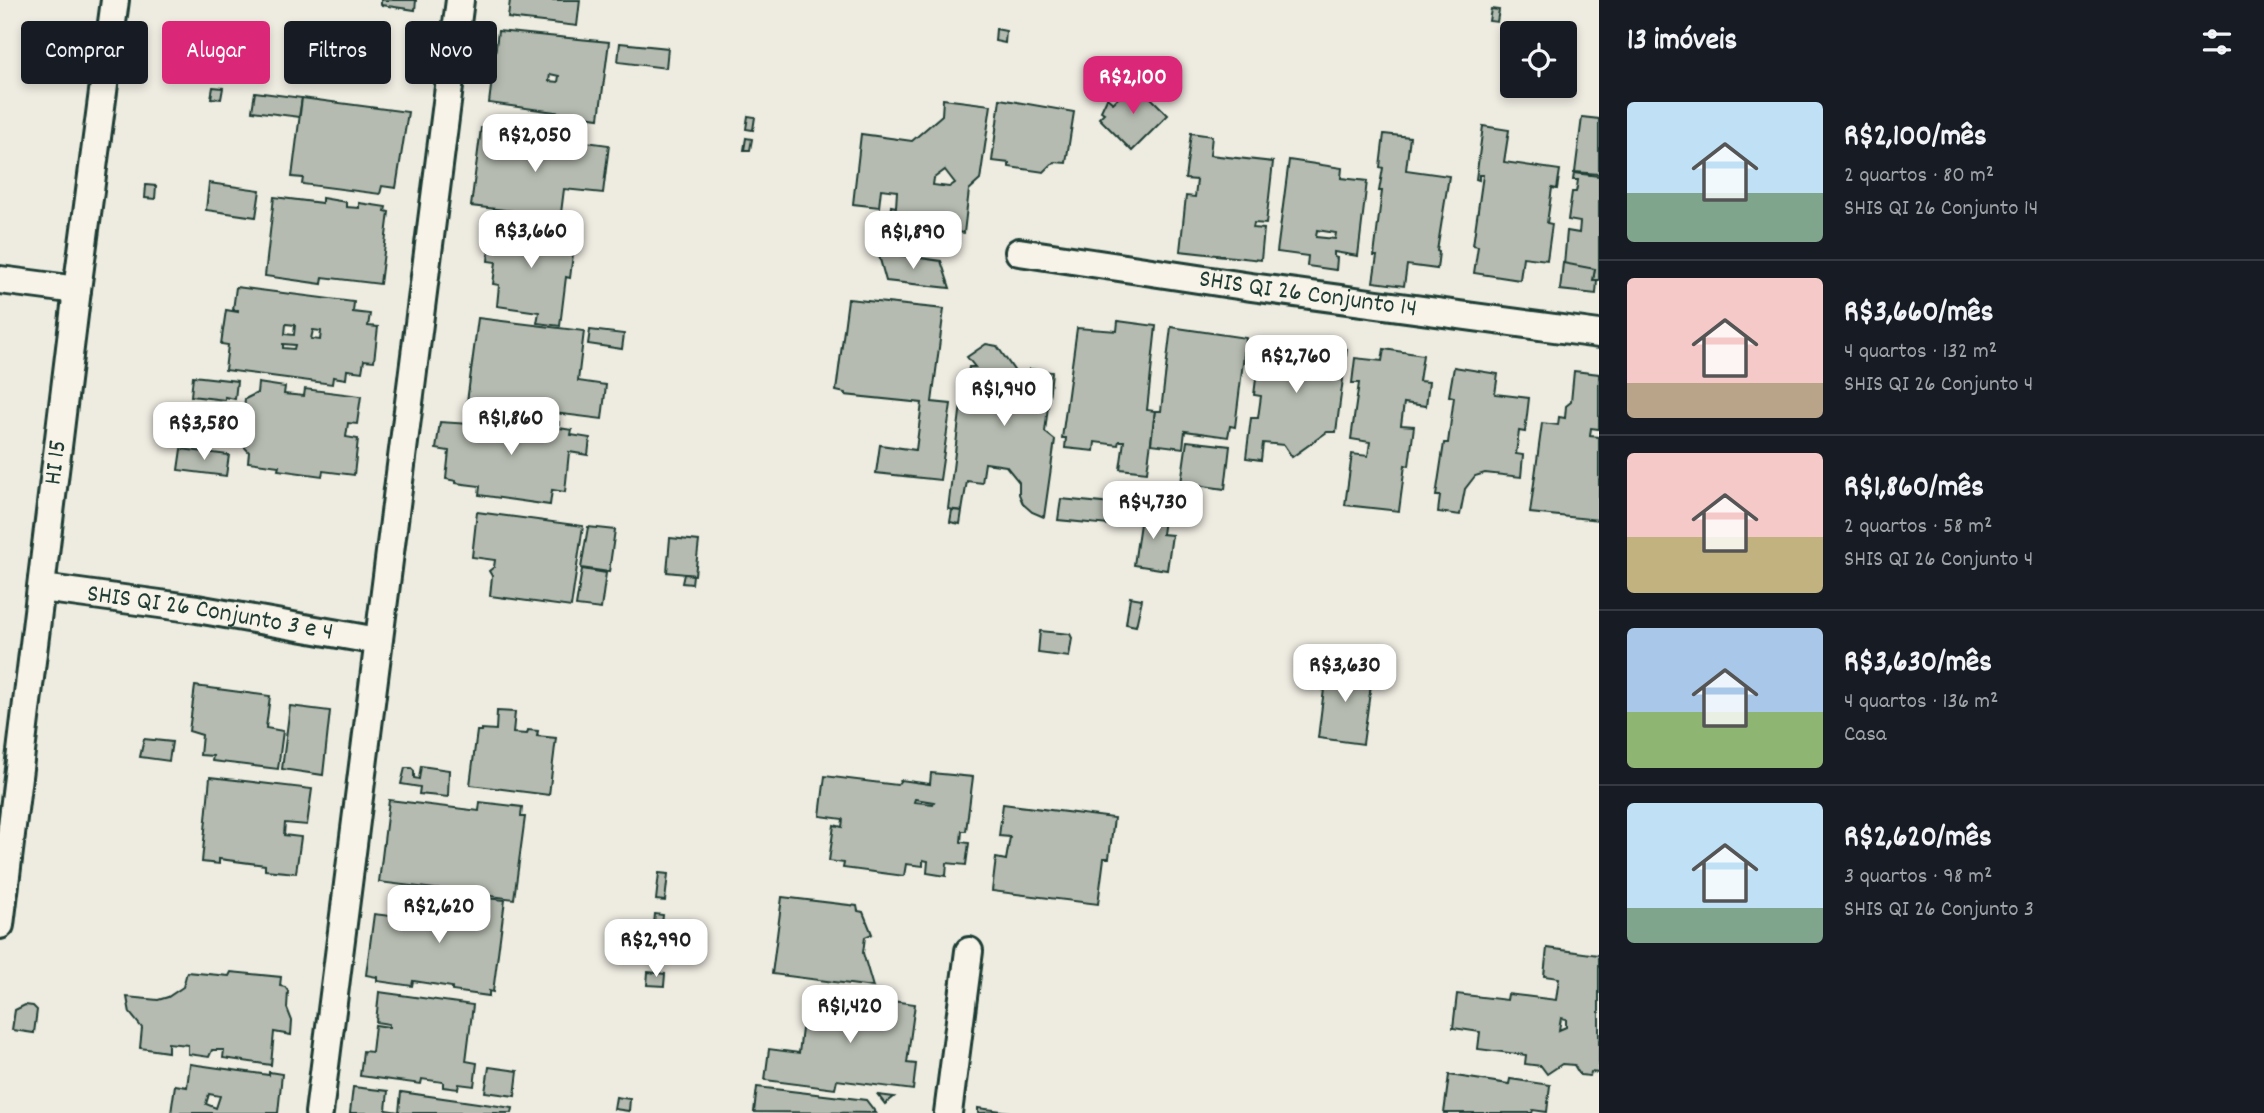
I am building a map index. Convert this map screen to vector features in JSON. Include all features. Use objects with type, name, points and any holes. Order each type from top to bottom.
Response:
[{"type":"street","name":"HI 15","points":[[0,925],[115,0]]},
{"type":"street","points":[[319,1113],[460,0]]},
{"type":"street","name":"SHIS QI 26 Conjunto 14","points":[[1018,252],[1599,334]]},
{"type":"street","points":[[0,280],[77,290]]},
{"type":"street","name":"SHIS QI 26 Conjunto 3 e 4","points":[[42,588],[197,609],[378,641]]},
{"type":"street","points":[[948,1113],[969,951]]},
{"type":"building","points":[[381,0],[416,0],[415,10],[381,5]]},
{"type":"building","points":[[510,0],[580,0],[577,26],[508,18]]},
{"type":"building","points":[[1491,9],[1499,10],[1497,22],[1489,21]]},
{"type":"building","points":[[996,29],[1006,31],[1005,43],[995,41]]},
{"type":"building","points":[[498,31],[609,42],[599,118],[489,103],[491,84],[497,84]],"holes":[[[550,74],[559,76],[558,82],[549,81]]]},
{"type":"building","points":[[620,43],[668,48],[666,68],[618,62]]},
{"type":"building","points":[[1135,82],[1168,115],[1132,151],[1099,118],[1104,113],[1101,111],[1107,98],[1113,103]]},
{"type":"building","points":[[213,87],[223,88],[221,99],[211,98]]},
{"type":"building","points":[[255,92],[302,98],[299,117],[252,111]]},
{"type":"building","points":[[302,98],[408,112],[396,188],[382,186],[380,194],[302,184],[303,178],[292,177]]},
{"type":"building","points":[[943,99],[991,105],[980,180],[969,190],[964,233],[926,228],[925,239],[888,234],[891,206],[896,207],[897,191],[881,189],[879,207],[853,204],[861,134],[912,141],[942,115]],"holes":[[[945,170],[955,183],[949,187],[933,185],[934,178]]]},
{"type":"building","points":[[1000,99],[1074,112],[1066,163],[1054,162],[1044,172],[1009,167],[1009,163],[992,161]]},
{"type":"building","points":[[748,116],[755,117],[753,130],[746,129]]},
{"type":"building","points":[[1582,117],[1599,119],[1599,174],[1575,172]]},
{"type":"building","points":[[1483,126],[1509,130],[1504,162],[1560,170],[1557,189],[1552,188],[1547,223],[1552,224],[1547,260],[1523,257],[1520,280],[1474,273],[1478,246],[1473,245],[1483,175],[1479,175],[1479,180],[1476,179]]},
{"type":"building","points":[[481,128],[609,145],[603,193],[564,189],[559,229],[512,223],[514,211],[471,206]]},
{"type":"building","points":[[1191,133],[1212,136],[1210,155],[1273,162],[1266,224],[1254,223],[1253,228],[1264,229],[1261,260],[1180,251],[1186,196],[1195,197],[1197,180],[1185,179]]},
{"type":"building","points":[[1384,134],[1410,137],[1406,170],[1449,176],[1437,251],[1437,269],[1407,265],[1404,286],[1373,282],[1382,191],[1379,191]]},
{"type":"building","points":[[746,138],[752,139],[750,150],[744,150]]},
{"type":"building","points":[[1289,160],[1342,168],[1341,178],[1367,181],[1358,256],[1334,252],[1334,257],[1337,258],[1336,270],[1307,266],[1308,256],[1277,252]],"holes":[[[1317,230],[1336,233],[1335,239],[1316,237]]]},
{"type":"building","points":[[1574,173],[1599,176],[1599,280],[1593,280],[1595,269],[1564,265],[1567,231],[1579,233],[1580,222],[1568,220],[1572,192],[1576,192],[1578,180],[1573,180]]},
{"type":"building","points":[[209,183],[260,190],[256,217],[206,210]]},
{"type":"building","points":[[146,185],[156,186],[155,199],[145,198]]},
{"type":"building","points":[[274,197],[322,203],[322,198],[346,202],[346,207],[359,208],[359,203],[386,207],[385,211],[389,212],[380,284],[323,277],[322,284],[265,276]]},
{"type":"building","points":[[492,225],[572,235],[569,254],[573,254],[570,278],[566,277],[560,326],[537,323],[539,312],[497,306],[499,285],[493,284],[496,262],[488,261]]},
{"type":"building","points":[[878,252],[941,261],[950,288],[886,281]]},
{"type":"building","points":[[1563,263],[1595,269],[1593,280],[1597,280],[1596,294],[1560,290]]},
{"type":"building","points":[[236,287],[354,302],[353,312],[370,314],[368,326],[378,327],[374,361],[364,360],[362,372],[347,370],[346,379],[333,377],[332,384],[225,370],[228,345],[221,344],[226,310],[238,312],[233,310]],"holes":[[[286,324],[295,325],[294,335],[285,334]],[[313,330],[321,331],[320,340],[311,339]],[[283,344],[295,345],[294,349],[283,348]]]},
{"type":"building","points":[[848,299],[944,309],[932,402],[951,404],[940,480],[876,473],[880,445],[916,450],[922,403],[845,395],[836,391]]},
{"type":"building","points":[[478,318],[584,331],[578,381],[606,385],[602,419],[467,402]]},
{"type":"building","points":[[1118,321],[1156,326],[1147,410],[1155,411],[1147,472],[1120,469],[1124,441],[1119,441],[1118,445],[1095,442],[1094,451],[1065,448],[1066,438],[1062,438],[1077,328],[1117,331]]},
{"type":"building","points":[[1171,327],[1246,338],[1235,427],[1230,426],[1228,437],[1185,431],[1183,448],[1151,444],[1155,411],[1161,411]]},
{"type":"building","points":[[590,330],[624,334],[622,349],[588,344]]},
{"type":"building","points":[[1261,339],[1347,349],[1336,432],[1327,432],[1292,457],[1284,445],[1263,443],[1261,460],[1246,458],[1251,418],[1258,418],[1261,396],[1254,395]]},
{"type":"building","points":[[986,344],[997,346],[1016,373],[1028,374],[1029,369],[1052,372],[1045,432],[1055,440],[1044,517],[1023,504],[1019,494],[1019,482],[1006,466],[985,463],[982,483],[967,481],[962,511],[948,509],[965,372],[968,372],[969,367],[975,367],[967,357]]},
{"type":"building","points":[[1384,349],[1423,355],[1419,381],[1429,382],[1426,406],[1404,403],[1401,425],[1414,426],[1399,511],[1345,505],[1352,454],[1368,456],[1370,442],[1351,439],[1359,383],[1352,383],[1355,358],[1382,361]]},
{"type":"building","points":[[1454,367],[1498,374],[1495,394],[1529,398],[1525,432],[1519,431],[1516,454],[1523,455],[1521,477],[1485,473],[1475,476],[1465,489],[1460,515],[1438,512],[1440,496],[1436,496],[1444,443],[1448,443],[1454,397],[1449,396]]},
{"type":"building","points":[[1574,371],[1599,374],[1599,429],[1591,428],[1590,436],[1599,437],[1599,520],[1530,513],[1542,423],[1558,425],[1559,417],[1565,418],[1566,406],[1571,402]]},
{"type":"building","points":[[193,376],[237,381],[235,399],[191,396]]},
{"type":"building","points":[[258,383],[285,387],[284,394],[304,396],[305,389],[361,396],[357,424],[348,423],[346,437],[358,439],[354,475],[323,471],[322,476],[278,470],[279,466],[248,462],[249,452],[240,442],[245,399],[257,393]]},
{"type":"building","points":[[516,417],[559,422],[559,428],[572,430],[571,435],[590,438],[588,455],[569,452],[565,492],[552,490],[550,505],[479,495],[480,486],[446,479],[449,451],[436,449],[440,422],[470,424],[471,419],[498,422],[498,429],[514,431]]},
{"type":"building","points":[[1187,441],[1230,446],[1225,489],[1181,483]]},
{"type":"building","points":[[181,449],[229,455],[226,476],[178,470]]},
{"type":"building","points":[[1061,499],[1112,504],[1109,525],[1058,520]]},
{"type":"building","points":[[1142,509],[1165,512],[1162,534],[1172,535],[1167,570],[1134,565]]},
{"type":"building","points":[[952,510],[962,511],[960,524],[950,522]]},
{"type":"building","points":[[477,512],[583,526],[571,607],[490,596],[492,576],[489,571],[494,567],[495,560],[472,557]]},
{"type":"building","points":[[588,527],[615,530],[609,572],[581,568]]},
{"type":"building","points":[[670,538],[699,541],[695,575],[667,572]]},
{"type":"building","points":[[582,569],[606,573],[601,609],[576,606]]},
{"type":"building","points":[[684,574],[693,575],[692,584],[682,583]]},
{"type":"building","points":[[1130,597],[1142,599],[1136,626],[1126,624]]},
{"type":"building","points":[[1040,631],[1070,634],[1072,638],[1069,657],[1038,653]]},
{"type":"building","points":[[1327,665],[1373,670],[1363,744],[1318,738]]},
{"type":"building","points":[[195,686],[270,696],[266,728],[283,731],[278,769],[212,761],[213,756],[200,755],[202,735],[189,731]]},
{"type":"building","points":[[290,706],[330,711],[323,775],[282,769]]},
{"type":"building","points":[[497,711],[515,712],[513,733],[527,734],[528,730],[538,731],[537,736],[556,738],[549,795],[470,785],[477,731],[496,730]]},
{"type":"building","points":[[144,739],[172,742],[169,761],[140,757]]},
{"type":"building","points":[[421,766],[449,770],[448,797],[419,794],[420,787],[401,784],[405,768],[411,768],[414,778],[419,779]]},
{"type":"building","points":[[931,773],[973,777],[966,831],[962,831],[961,842],[969,843],[966,865],[947,863],[946,876],[927,873],[928,861],[923,860],[923,866],[906,864],[904,876],[843,868],[844,863],[829,861],[834,825],[842,827],[843,819],[820,816],[825,776],[897,785],[901,780],[930,784]],"holes":[[[915,799],[934,802],[933,804],[914,802]]]},
{"type":"building","points":[[210,777],[312,789],[307,825],[285,823],[284,835],[301,837],[296,873],[265,870],[265,865],[219,859],[219,864],[202,862]]},
{"type":"building","points":[[389,800],[479,811],[480,802],[522,807],[521,817],[525,817],[514,899],[379,882]]},
{"type":"building","points":[[1003,804],[1114,818],[1109,858],[1104,858],[1098,904],[992,891],[996,858],[1006,860],[1010,837],[999,836]]},
{"type":"building","points":[[659,873],[668,874],[665,901],[656,900]]},
{"type":"building","points":[[476,897],[505,900],[493,992],[489,991],[489,996],[452,991],[452,987],[413,981],[412,986],[377,981],[377,977],[366,975],[374,914],[399,917],[401,898],[475,907]]},
{"type":"building","points":[[782,897],[857,906],[858,911],[863,912],[872,934],[865,937],[863,953],[873,987],[772,974]]},
{"type":"building","points":[[655,914],[663,915],[662,924],[654,924]]},
{"type":"building","points":[[1547,948],[1599,955],[1599,1073],[1580,1075],[1574,1065],[1562,1064],[1547,1074],[1541,1066],[1525,1064],[1526,1055],[1478,1049],[1480,1032],[1453,1028],[1457,994],[1507,1000],[1508,994],[1556,1000],[1559,978],[1544,976]],"holes":[[[1561,1018],[1566,1019],[1566,1027],[1559,1030]]]},
{"type":"building","points":[[187,972],[229,976],[231,972],[281,977],[280,986],[288,991],[287,1008],[292,1021],[291,1035],[274,1032],[271,1065],[223,1058],[224,1050],[212,1050],[209,1057],[188,1054],[188,1045],[168,1043],[168,1052],[140,1048],[142,1028],[130,1013],[127,997],[158,1000],[168,997],[183,987]]},
{"type":"building","points":[[648,972],[665,974],[664,986],[647,985]]},
{"type":"building","points":[[379,992],[473,1005],[466,1061],[477,1063],[474,1086],[459,1084],[458,1089],[443,1087],[443,1082],[422,1079],[421,1084],[360,1076],[363,1051],[372,1052],[375,1025],[389,1027],[389,1024],[376,1022]]},
{"type":"building","points":[[819,993],[915,1004],[907,1063],[916,1064],[913,1090],[837,1080],[835,1089],[765,1080],[769,1049],[799,1053],[802,1029],[816,1019]]},
{"type":"building","points":[[25,1005],[33,1006],[37,1010],[34,1033],[12,1030],[15,1010]]},
{"type":"building","points":[[190,1064],[269,1075],[269,1072],[282,1074],[278,1113],[171,1113],[175,1085],[187,1087]],"holes":[[[209,1094],[220,1096],[216,1108],[206,1104]]]},
{"type":"building","points":[[489,1067],[518,1071],[515,1096],[485,1092]]},
{"type":"building","points":[[1449,1075],[1509,1084],[1510,1079],[1550,1085],[1547,1112],[1533,1110],[1532,1113],[1444,1113]]},
{"type":"building","points":[[353,1087],[388,1091],[386,1110],[399,1112],[401,1092],[513,1108],[512,1113],[350,1113]]},
{"type":"building","points":[[757,1087],[866,1100],[876,1113],[754,1112]]},
{"type":"building","points":[[878,1095],[894,1097],[885,1104]]},
{"type":"building","points":[[616,1097],[630,1099],[629,1111],[614,1109]]},
{"type":"building","points":[[978,1108],[1010,1112],[978,1113]]}]
